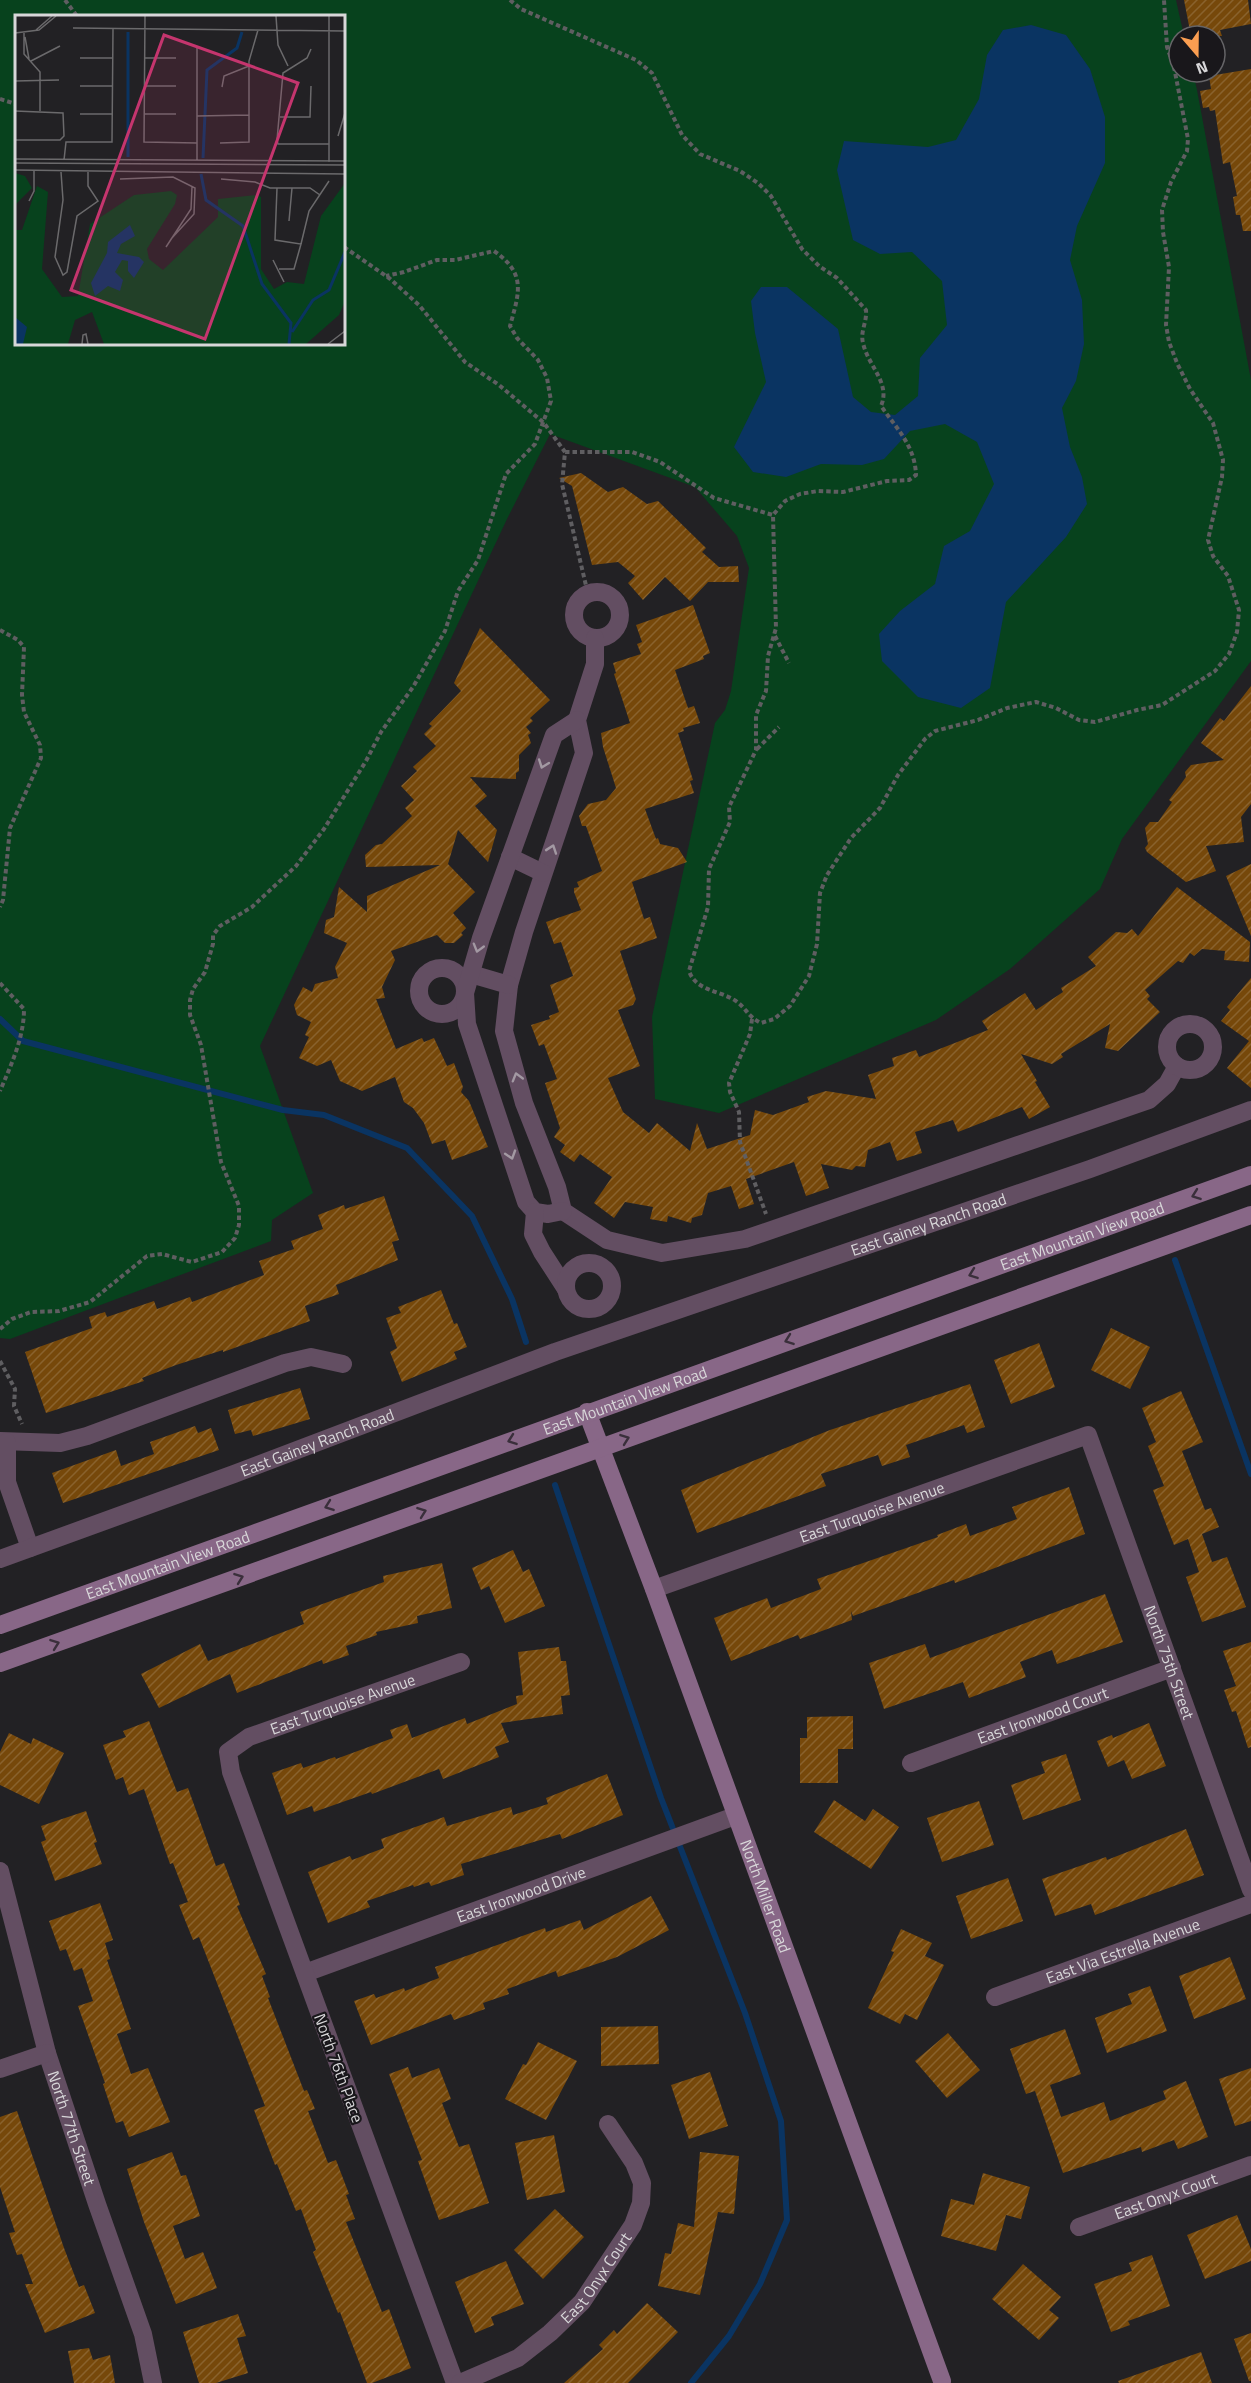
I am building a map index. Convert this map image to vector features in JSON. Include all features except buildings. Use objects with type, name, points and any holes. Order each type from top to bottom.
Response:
[{"type":"main road","name":"East Mountain View Road","points":[[0,1625],[1251,1175]]},
{"type":"main road","points":[[0,1664],[1251,1215]]},
{"type":"main road","name":"North Miller Road","points":[[587,1412],[654,1589],[942,2381]]},
{"type":"street","points":[[596,592],[610,596],[615,602],[620,616],[619,623],[609,634],[595,638],[581,632],[574,619],[577,604],[588,594],[596,592]]},
{"type":"street","points":[[595,638],[595,664],[577,720],[584,753],[543,873],[509,985],[504,1031],[526,1108],[557,1187],[563,1211],[607,1240],[662,1253],[745,1239],[1149,1100],[1167,1084],[1177,1066]]},
{"type":"street","points":[[563,1211],[548,1214],[535,1212],[526,1202],[467,1024],[465,993],[510,857],[554,735],[577,720]]},
{"type":"street","points":[[510,857],[543,873]]},
{"type":"street","points":[[471,974],[509,985]]},
{"type":"street","points":[[499,1119],[526,1108]]},
{"type":"street","name":"East Gainey Ranch Road","points":[[1,1556],[30,1548],[244,1470],[555,1352],[1090,1169],[1251,1110]]},
{"type":"street","points":[[535,1212],[533,1234],[566,1289]]},
{"type":"street","points":[[596,1264],[607,1240]]},
{"type":"street","points":[[596,1264],[608,1273],[612,1287],[607,1301],[594,1309],[579,1307],[568,1297],[566,1282],[574,1269],[581,1265],[596,1264]]},
{"type":"street","points":[[594,1309],[603,1336]]},
{"type":"street","points":[[30,1548],[7,1482],[4,1441],[60,1443],[87,1436],[285,1363],[311,1357],[343,1364]]},
{"type":"street","name":"East Turquoise Avenue","points":[[654,1589],[1088,1435]]},
{"type":"street","name":"North 75th Street","points":[[1088,1435],[1251,1890]]},
{"type":"street","name":"East Turquoise Avenue","points":[[228,1752],[249,1737],[461,1662]]},
{"type":"street","name":"East Ironwood Court","points":[[911,1763],[1172,1668]]},
{"type":"street","name":"North 76th Place","points":[[228,1752],[231,1772],[458,2383]]},
{"type":"street","name":"East Ironwood Drive","points":[[305,1973],[735,1816]]},
{"type":"street","name":"North 77th Street","points":[[0,1871],[47,2053],[96,2204],[143,2334],[153,2383]]},
{"type":"street","name":"East Via Estrella Avenue","points":[[994,1997],[1251,1904]]},
{"type":"street","points":[[0,2069],[47,2053]]},
{"type":"street","name":"East Onyx Court","points":[[458,2383],[518,2358],[550,2333],[582,2302],[633,2225],[641,2204],[642,2183],[634,2163],[608,2124]]},
{"type":"street","name":"East Onyx Court","points":[[1079,2227],[1251,2165]]},
{"type":"path","points":[[65,0],[76,15]]},
{"type":"path","points":[[510,0],[521,9],[636,60],[644,66],[651,73],[682,135],[700,154],[740,171],[758,183],[771,196],[802,249],[819,266],[837,278],[866,310],[867,321],[861,332],[863,346],[883,387],[885,396],[881,406],[910,447],[915,459],[916,475],[909,480],[887,481],[843,492],[818,491],[800,494],[785,501],[773,515],[776,628],[768,656],[766,692],[756,715],[756,750]]},
{"type":"path","points":[[779,727],[756,750],[729,807],[730,822],[709,869],[708,907],[689,971],[693,981],[699,986],[718,991],[739,1003],[752,1018],[761,1023],[774,1019],[790,1006],[809,976],[817,944],[820,893],[827,875],[851,838],[880,808],[898,775],[925,739],[936,731],[978,720],[1007,708],[1036,702],[1056,708],[1079,720],[1095,722],[1162,705],[1215,671],[1229,654],[1237,632],[1239,610],[1228,576],[1213,556],[1208,540],[1222,477],[1223,460],[1212,423],[1190,389],[1177,363],[1169,342],[1166,325],[1169,267],[1162,210],[1171,182],[1187,151],[1188,140],[1174,67],[1167,47],[1164,0]]},
{"type":"path","points":[[0,99],[15,104]]},
{"type":"path","points":[[345,248],[386,276],[418,305],[465,362],[499,385],[544,423],[565,452],[562,484],[588,594]]},
{"type":"path","points":[[0,1329],[12,1320],[31,1312],[67,1309],[90,1302],[147,1256],[162,1254],[192,1262],[222,1252],[234,1238],[239,1225],[239,1206],[221,1162],[201,1045],[190,1015],[193,989],[205,972],[213,944],[213,935],[220,926],[252,907],[296,866],[324,829],[381,732],[413,687],[436,648],[445,631],[458,591],[478,560],[506,474],[535,444],[544,423],[551,400],[547,378],[538,360],[517,338],[510,326],[519,290],[515,274],[506,260],[494,251],[455,260],[437,260],[386,276]]},
{"type":"path","points":[[565,452],[632,452],[660,462],[714,498],[773,515]]},
{"type":"path","points":[[0,630],[18,640],[24,647],[22,695],[24,712],[40,745],[41,758],[10,828],[3,900],[0,907]]},
{"type":"path","points":[[774,635],[789,663]]},
{"type":"path","points":[[0,983],[24,1009],[17,1047],[0,1091]]},
{"type":"path","points":[[752,1018],[750,1034],[729,1083],[730,1092],[739,1112],[740,1142],[771,1230]]},
{"type":"path","points":[[0,1361],[15,1389],[14,1406],[27,1442]]},
{"type":"green space","points":[[0,0],[1176,0],[1181,24],[1167,24],[1167,84],[1196,84],[1251,380],[1251,661],[1122,839],[1100,889],[1010,969],[936,1020],[719,1113],[655,1099],[652,1017],[715,723],[725,710],[731,691],[749,568],[737,536],[695,487],[550,434],[507,519],[260,1046],[313,1193],[272,1220],[271,1241],[10,1339],[0,1338]]},
{"type":"water","points":[[1031,25],[1066,35],[1090,69],[1105,117],[1105,163],[1077,226],[1070,260],[1082,300],[1084,344],[1076,381],[1062,408],[1070,447],[1082,477],[1087,504],[1066,537],[1006,602],[990,688],[961,708],[918,697],[882,661],[879,634],[900,611],[935,584],[944,546],[970,531],[994,484],[977,442],[945,424],[910,431],[884,459],[862,465],[821,464],[786,477],[753,472],[734,447],[766,382],[755,333],[751,301],[761,287],[787,287],[838,329],[853,397],[871,412],[895,415],[918,396],[920,358],[947,325],[942,281],[912,252],[880,254],[853,240],[837,170],[844,141],[928,147],[956,140],[979,99],[987,55],[1003,30]]},
{"type":"waterway","points":[[0,1019],[23,1041],[283,1110],[324,1115],[407,1148],[472,1216],[512,1299],[526,1342]]},
{"type":"waterway","points":[[1175,1260],[1251,1474]]},
{"type":"waterway","points":[[555,1485],[661,1798],[745,2013],[781,2121],[787,2220],[760,2284],[729,2336],[691,2383]]}]
